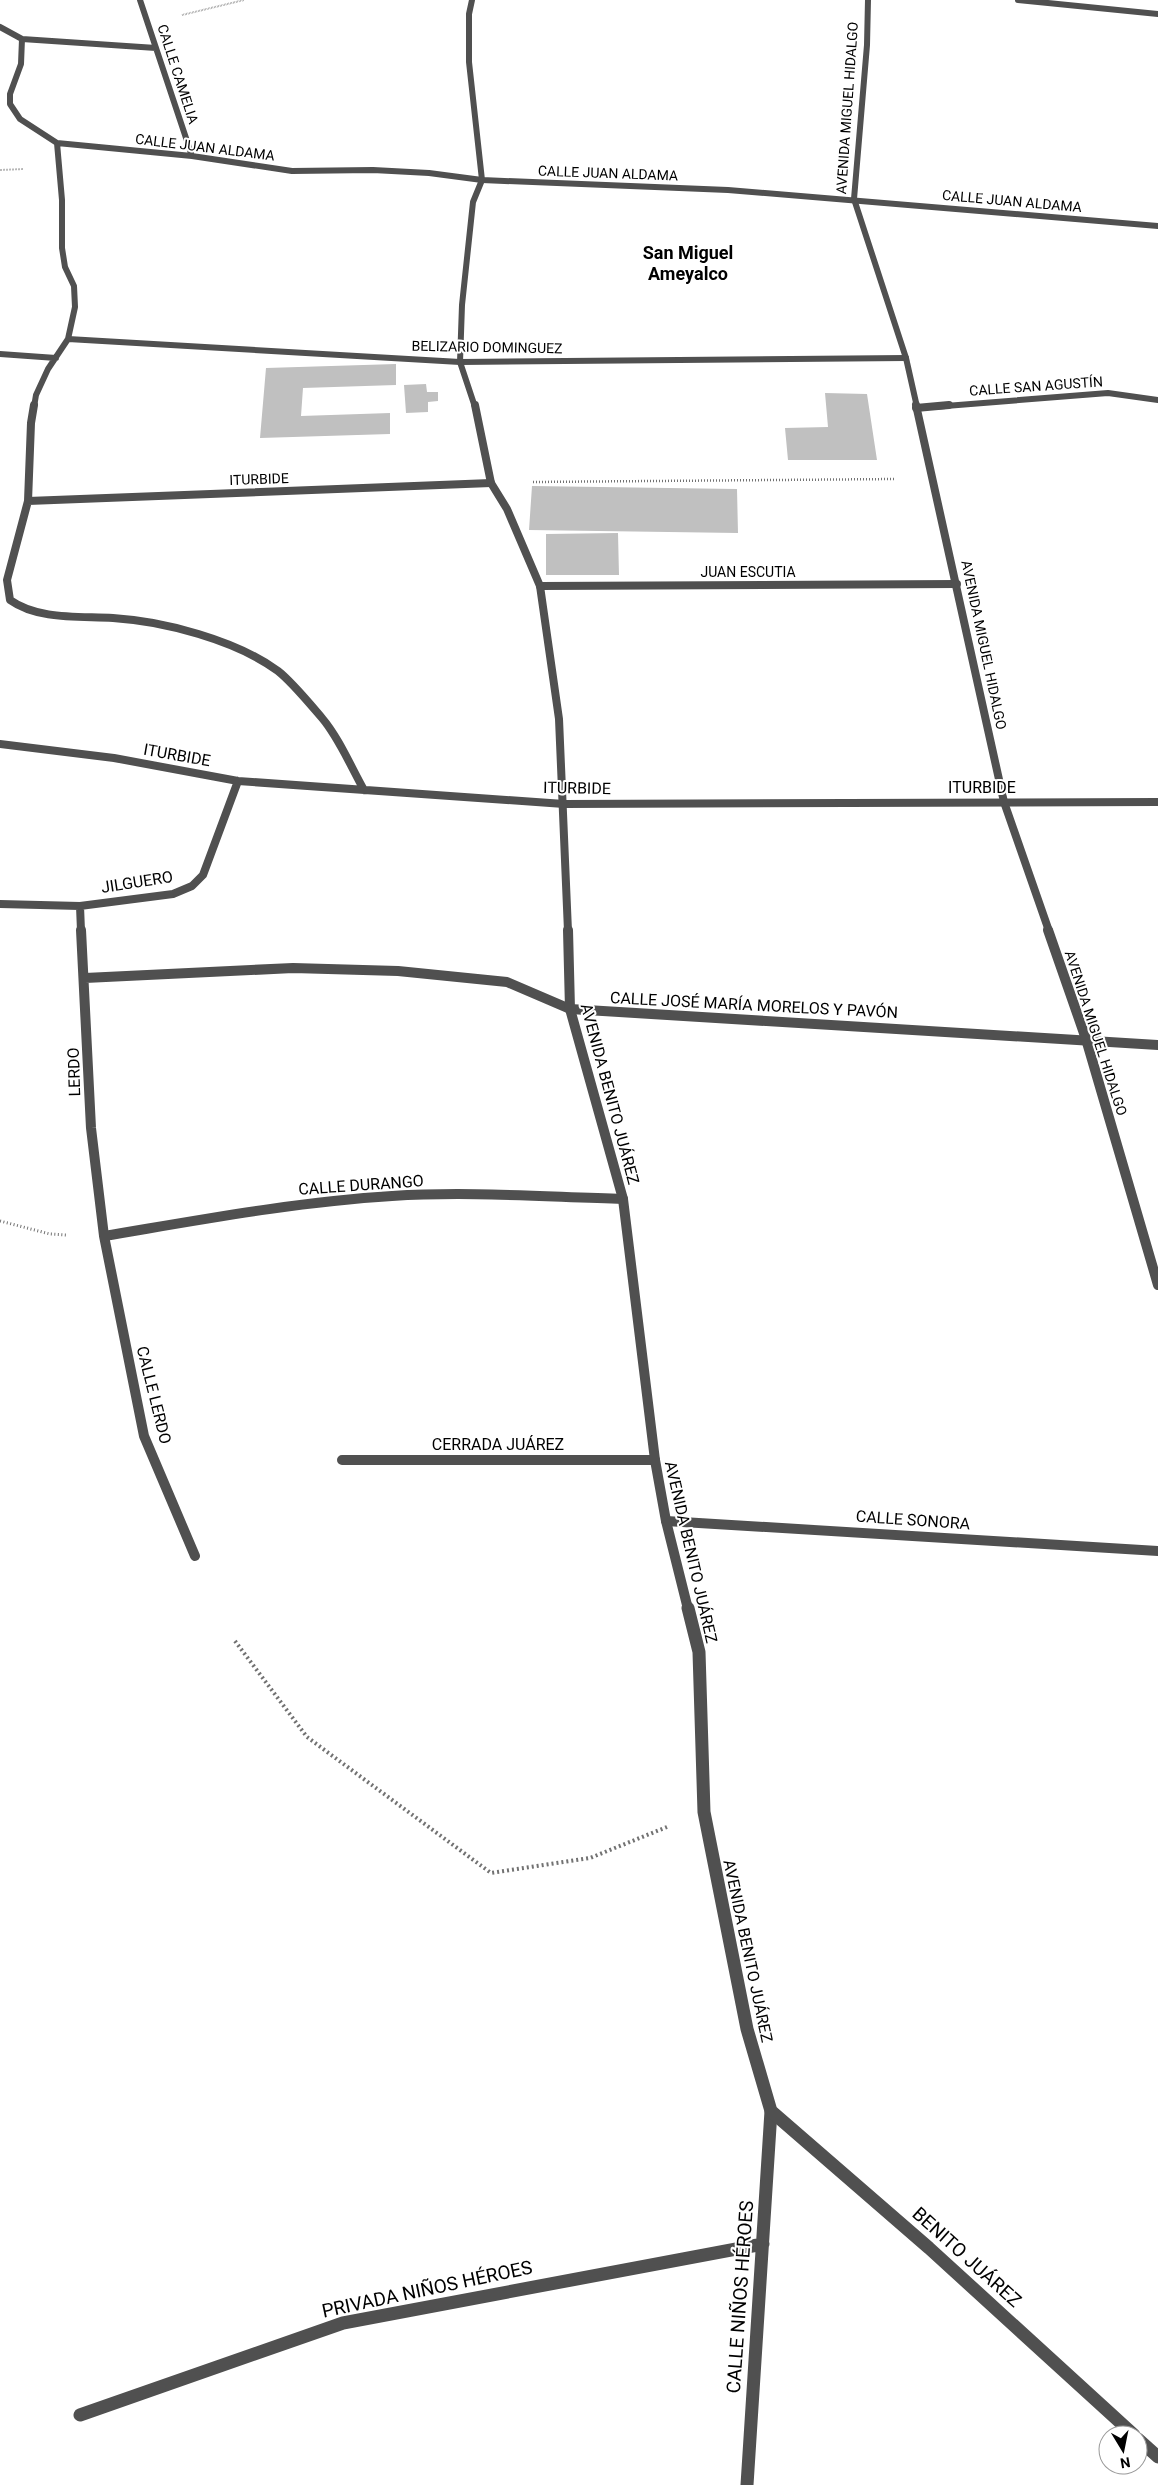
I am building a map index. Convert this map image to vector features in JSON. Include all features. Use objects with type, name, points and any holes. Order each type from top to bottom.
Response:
[{"type":"street","name":"CALLE CAMELIA","points":[[140,0],[192,156]]},
{"type":"street","points":[[472,0],[469,14],[469,62],[474,129],[482,180]]},
{"type":"street","name":"AVENIDA MIGUEL HIDALGO","points":[[868,0],[867,45],[854,199],[906,358],[1004,802],[1086,1039],[1158,1285]]},
{"type":"street","points":[[1018,0],[1158,14]]},
{"type":"street","points":[[0,27],[22,39],[156,48]]},
{"type":"street","points":[[22,39],[23,53],[19,73],[9,97],[10,106],[18,116],[46,133],[58,143],[62,200],[62,248],[65,267],[74,286],[75,307],[68,338],[36,395],[31,423],[28,501],[7,580],[10,600],[24,610],[46,614],[142,620],[189,630],[244,652],[278,671],[323,719],[364,790]]},
{"type":"street","name":"CALLE JUAN ALDAMA","points":[[58,143],[192,156],[292,171],[372,170],[429,173],[482,180],[718,190],[854,199],[1158,226]]},
{"type":"street","name":"AVENIDA BENITO JUÁREZ","points":[[482,180],[473,202],[462,305],[460,362],[475,405],[491,483],[507,509],[540,586],[559,719],[564,804],[570,1009],[623,1199],[655,1460],[666,1521],[699,1652],[704,1812],[747,2029],[771,2112]]},
{"type":"street","name":"BELIZARIO DOMINGUEZ","points":[[68,338],[460,362],[906,358]]},
{"type":"street","points":[[0,354],[56,358]]},
{"type":"street","name":"CALLE SAN AGUSTÍN","points":[[916,408],[1108,393],[1158,400]]},
{"type":"street","name":"ITURBIDE","points":[[28,501],[491,483]]},
{"type":"street","name":"JUAN ESCUTIA","points":[[540,586],[957,584]]},
{"type":"street","name":"ITURBIDE","points":[[0,744],[114,758],[238,781],[564,804],[1158,802]]},
{"type":"street","name":"JILGUERO","points":[[0,904],[80,906],[173,894],[192,886],[203,875],[238,781]]},
{"type":"street","name":"LERDO","points":[[80,906],[91,1128],[104,1236]]},
{"type":"street","name":"CALLE JOSÉ MARÍA MORELOS Y PAVÓN","points":[[85,978],[293,968],[398,970],[507,982],[570,1009],[1086,1039],[1158,1045]]},
{"type":"street","name":"CALLE DURANGO","points":[[104,1236],[286,1206],[392,1196],[478,1195],[623,1199]]},
{"type":"street","name":"CALLE LERDO","points":[[104,1236],[144,1436],[195,1556]]},
{"type":"street","name":"CERRADA JUÁREZ","points":[[342,1460],[655,1460]]},
{"type":"street","name":"CALLE SONORA","points":[[666,1521],[1158,1551]]},
{"type":"street","name":"CALLE NIÑOS HÉROES","points":[[747,2485],[771,2112]]},
{"type":"street","name":"BENITO JUÁREZ","points":[[771,2112],[929,2248],[1123,2425]]},
{"type":"street","name":"PRIVADA NIÑOS HÉROES","points":[[80,2415],[343,2324],[763,2244]]},
{"type":"street","points":[[1148,2448],[1158,2457]]},
{"type":"path","points":[[148,23],[244,0]]},
{"type":"path","points":[[491,483],[933,478]]},
{"type":"path","points":[[0,1221],[50,1234],[104,1236]]},
{"type":"path","points":[[235,1641],[307,1737],[491,1873],[590,1858],[704,1812]]},
{"type":"building","points":[[396,364],[396,385],[303,388],[301,416],[390,413],[390,434],[260,438],[266,368]]},
{"type":"building","points":[[426,384],[427,392],[438,392],[438,401],[428,402],[428,412],[406,413],[404,385]]},
{"type":"building","points":[[825,393],[867,394],[877,460],[788,460],[785,428],[828,427]]},
{"type":"building","points":[[532,486],[737,489],[738,533],[529,530]]},
{"type":"building","points":[[618,533],[619,575],[546,575],[546,534]]},
{"type":"district","name":"San Miguel Ameyalco","points":[[688,262]]}]
